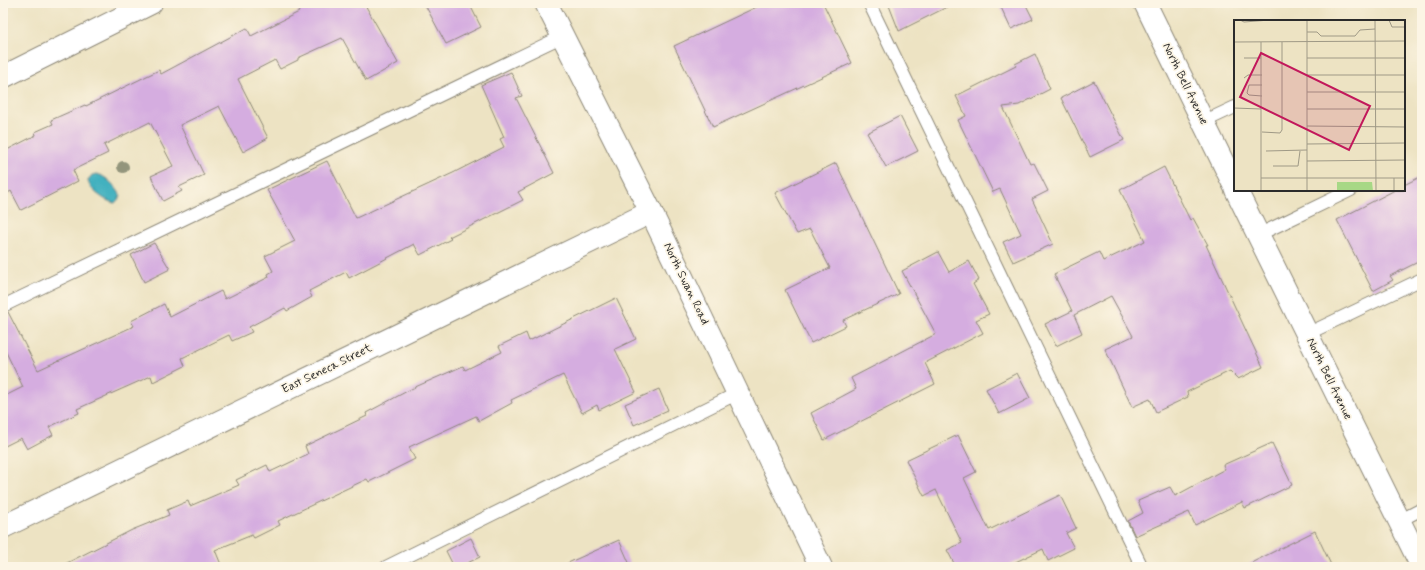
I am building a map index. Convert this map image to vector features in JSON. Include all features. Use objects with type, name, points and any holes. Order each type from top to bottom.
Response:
[{"type":"street","points":[[3,77],[151,3]]},
{"type":"street","name":"North Swan Road","points":[[546,3],[651,212],[821,567]]},
{"type":"street","name":"North Bell Avenue","points":[[1145,3],[1234,185]]},
{"type":"street","name":"North Bell Avenue","points":[[1236,191],[1422,567]]},
{"type":"street","name":"East Seneca Street","points":[[3,527],[651,212]]},
{"type":"lane","points":[[869,3],[1142,567]]},
{"type":"lane","points":[[3,306],[563,36]]},
{"type":"lane","points":[[1203,122],[1234,107]]},
{"type":"lane","points":[[1258,235],[1349,191]]},
{"type":"lane","points":[[1307,334],[1422,279]]},
{"type":"lane","points":[[386,567],[738,393]]},
{"type":"lane","points":[[1399,521],[1422,509]]},
{"type":"water","points":[[96,174],[107,179],[121,196],[115,203],[103,198],[94,191],[89,184],[88,180],[92,175]]},
{"type":"building","points":[[295,3],[364,3],[398,63],[366,81],[342,38],[298,58],[298,60],[280,69],[275,60],[238,79],[268,138],[243,152],[219,106],[180,125],[204,175],[179,187],[182,191],[163,201],[151,176],[173,166],[150,122],[104,145],[108,153],[73,170],[78,181],[21,210],[11,191],[3,196],[3,152],[36,135],[35,132],[53,124],[51,120],[85,105],[86,106],[159,70],[161,74],[247,28],[251,36],[299,12]]},
{"type":"building","points":[[424,3],[469,3],[481,27],[446,44]]},
{"type":"building","points":[[765,3],[823,3],[852,63],[713,127],[674,46]]},
{"type":"building","points":[[888,3],[955,3],[899,31]]},
{"type":"building","points":[[999,3],[1025,3],[1033,19],[1011,29]]},
{"type":"building","points":[[1035,54],[1050,89],[1019,105],[1003,107],[1030,164],[1034,163],[1048,191],[1032,199],[1053,244],[1013,262],[1003,242],[1021,234],[1000,189],[993,192],[958,120],[966,116],[956,96],[1016,66],[1015,64]]},
{"type":"building","points":[[511,72],[522,96],[516,98],[554,173],[518,192],[523,200],[449,237],[451,239],[420,255],[414,244],[349,278],[346,272],[309,291],[312,297],[287,311],[285,308],[249,327],[252,332],[232,341],[229,335],[182,358],[185,366],[153,382],[151,376],[77,409],[79,413],[49,427],[53,435],[27,449],[21,438],[3,447],[3,397],[23,387],[3,346],[3,313],[8,312],[38,370],[134,326],[131,321],[164,304],[170,317],[221,291],[225,299],[269,277],[268,274],[273,271],[265,256],[295,241],[267,190],[327,161],[356,218],[453,173],[504,147],[500,139],[504,137],[481,85]]},
{"type":"building","points":[[1094,81],[1124,140],[1090,157],[1061,98]]},
{"type":"building","points":[[900,116],[918,151],[886,167],[867,133]]},
{"type":"building","points":[[836,163],[899,294],[843,320],[846,326],[811,343],[785,290],[830,268],[810,229],[797,234],[775,193]]},
{"type":"building","points":[[1164,167],[1190,220],[1193,218],[1208,245],[1206,245],[1263,367],[1238,379],[1230,371],[1187,392],[1188,397],[1156,412],[1150,399],[1132,407],[1105,349],[1133,336],[1111,296],[1074,315],[1082,333],[1056,346],[1045,324],[1072,311],[1054,274],[1099,252],[1103,261],[1145,241],[1120,190]]},
{"type":"building","points":[[1422,176],[1422,260],[1390,276],[1393,280],[1373,291],[1337,220],[1393,191],[1405,191],[1405,184]]},
{"type":"building","points":[[154,243],[170,269],[144,282],[131,255]]},
{"type":"building","points":[[938,252],[949,272],[969,261],[979,280],[973,284],[989,314],[976,320],[983,333],[925,363],[935,384],[824,440],[811,413],[856,389],[851,378],[936,334],[902,271]]},
{"type":"building","points":[[616,298],[636,339],[615,349],[636,392],[599,410],[597,405],[582,413],[563,375],[511,400],[512,403],[479,421],[476,416],[409,447],[415,459],[369,482],[367,479],[278,521],[280,525],[254,538],[252,535],[215,550],[222,567],[59,567],[132,530],[169,515],[167,510],[188,501],[190,506],[239,485],[236,480],[267,465],[270,472],[308,454],[305,446],[367,416],[366,413],[413,388],[463,366],[465,370],[502,352],[499,346],[526,333],[529,341]]},
{"type":"building","points":[[1017,373],[1030,398],[999,414],[986,389]]},
{"type":"building","points":[[659,389],[668,410],[634,425],[625,404]]},
{"type":"building","points":[[958,435],[976,472],[964,478],[989,530],[1060,495],[1076,528],[1066,533],[1074,548],[1048,561],[1043,549],[1005,567],[956,567],[947,550],[962,543],[936,490],[924,496],[906,460]]},
{"type":"building","points":[[1272,443],[1292,485],[1245,508],[1242,502],[1195,525],[1189,512],[1135,536],[1128,521],[1143,513],[1138,501],[1170,487],[1175,496],[1225,469],[1223,465]]},
{"type":"building","points":[[1315,531],[1332,567],[1243,567]]},
{"type":"building","points":[[471,538],[480,557],[459,567],[454,567],[446,551]]},
{"type":"building","points":[[619,540],[631,567],[559,567]]}]
